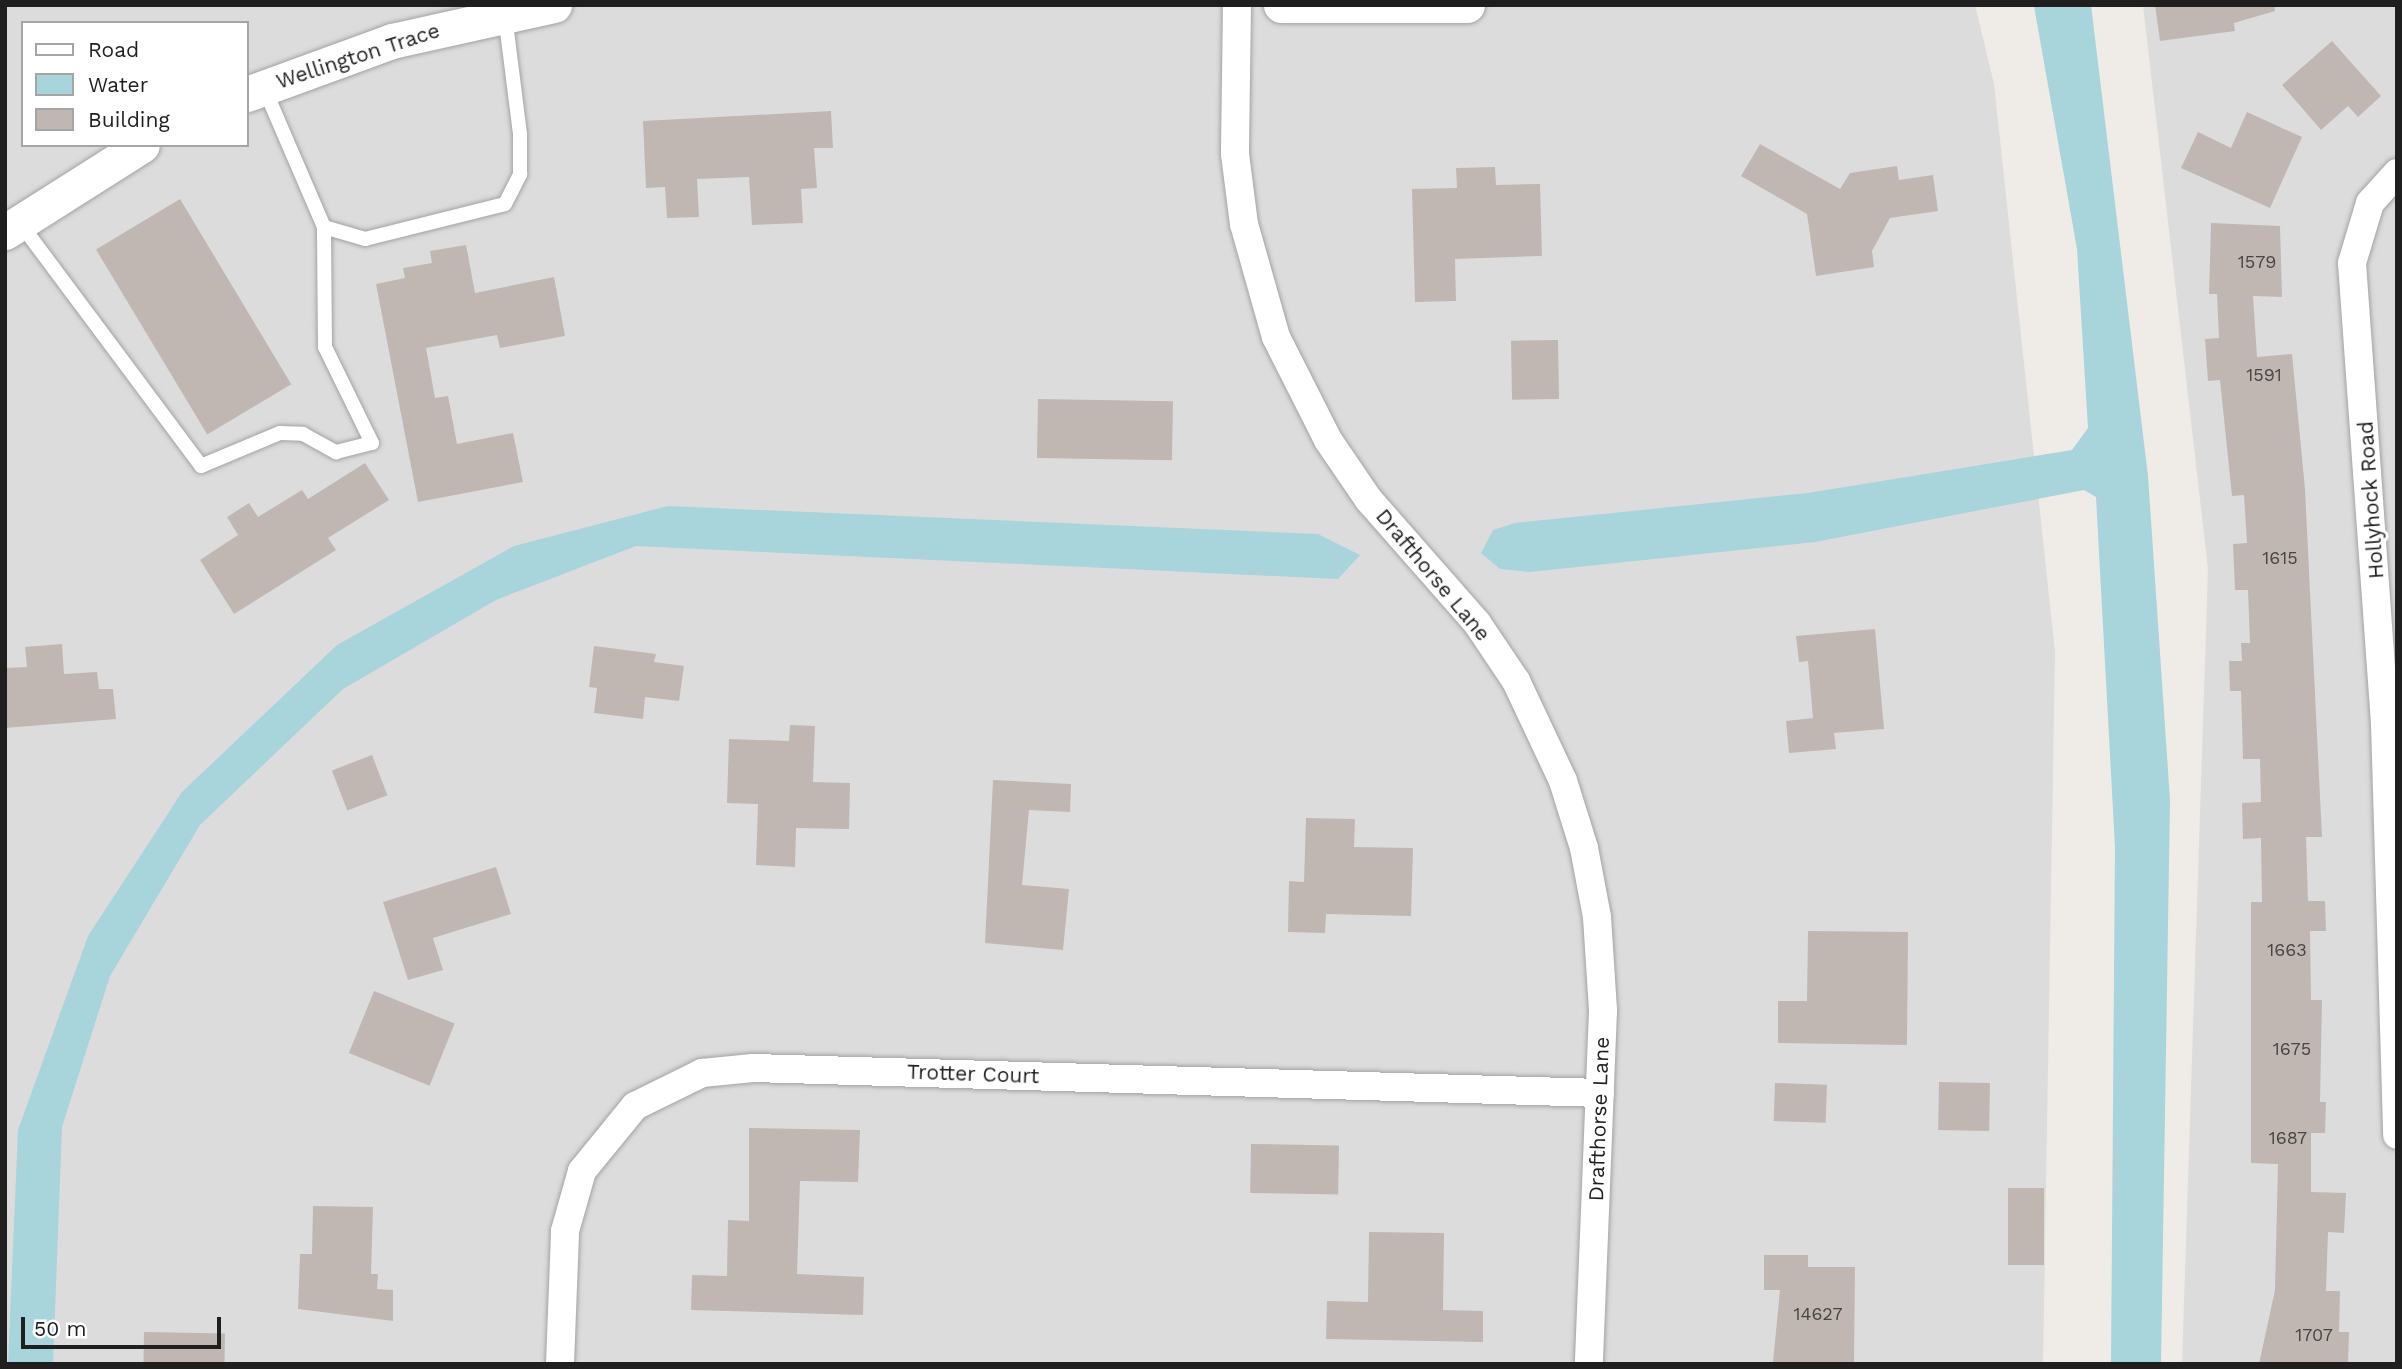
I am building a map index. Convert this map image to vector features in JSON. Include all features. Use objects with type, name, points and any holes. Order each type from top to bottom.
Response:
[{"type":"street","name":"Wellington Trace","points":[[255,91],[392,41],[554,5]]},
{"type":"street","name":"Drafthorse Lane","points":[[1237,5],[1235,154],[1261,292],[1328,440],[1369,500],[1477,623],[1516,681],[1563,780],[1597,917],[1600,1093],[1589,1364]]},
{"type":"street","points":[[1281,5],[1467,5]]},
{"type":"street","points":[[12,227],[139,147]]},
{"type":"street","name":"Hollyhock Road","points":[[2397,173],[2370,204],[2352,263],[2375,534],[2393,850],[2397,1135]]},
{"type":"street","name":"Trotter Court","points":[[560,1364],[565,1231],[582,1171],[627,1113],[691,1076],[753,1068],[1600,1093]]},
{"type":"lane","points":[[324,227],[365,239],[505,204],[520,174],[520,134],[505,14]]},
{"type":"lane","points":[[12,227],[201,466],[280,433],[303,434],[336,452],[372,443],[325,346],[324,227],[255,91]]},
{"type":"shaded area","points":[[5,5],[1975,5],[1994,84],[2055,652],[2043,1364],[5,1364]]},
{"type":"shaded area","points":[[2143,5],[2397,5],[2397,1364],[2182,1364],[2208,569]]},
{"type":"water","points":[[2091,5],[2148,476],[2170,800],[2161,1364],[2111,1364],[2115,847],[2096,497],[2084,490],[1815,542],[1530,572],[1500,569],[1481,553],[1493,530],[1515,523],[1808,493],[2072,450],[2088,428],[2077,249],[2034,6]]},
{"type":"water","points":[[668,506],[1318,534],[1360,555],[1338,579],[636,546],[496,600],[343,689],[200,825],[110,976],[62,1127],[53,1364],[8,1364],[18,1130],[88,936],[182,792],[337,645],[514,546]]},
{"type":"building","points":[[2155,5],[2274,5],[2275,11],[2234,23],[2235,31],[2160,41]]},
{"type":"building","points":[[2332,41],[2381,96],[2358,117],[2348,106],[2321,130],[2282,85]]},
{"type":"building","points":[[831,111],[833,148],[814,148],[817,188],[801,189],[803,223],[752,225],[749,177],[697,179],[699,217],[667,218],[665,187],[646,188],[643,121]]},
{"type":"building","points":[[2247,112],[2302,137],[2270,208],[2181,168],[2198,132],[2231,148]]},
{"type":"building","points":[[1760,144],[1840,189],[1850,173],[1897,166],[1899,180],[1933,175],[1938,211],[1890,218],[1872,251],[1874,267],[1816,276],[1807,214],[1741,176]]},
{"type":"building","points":[[1495,167],[1496,185],[1540,184],[1542,256],[1455,259],[1456,301],[1415,302],[1412,189],[1457,188],[1456,168]]},
{"type":"building","points":[[180,199],[291,384],[207,435],[96,249]]},
{"type":"building","points":[[2211,223],[2280,226],[2282,297],[2253,296],[2257,357],[2292,354],[2305,489],[2322,837],[2306,837],[2308,901],[2325,901],[2326,931],[2310,931],[2311,1000],[2322,1000],[2320,1102],[2326,1102],[2325,1133],[2311,1133],[2311,1192],[2346,1193],[2344,1233],[2328,1232],[2326,1291],[2340,1291],[2339,1332],[2349,1332],[2348,1364],[2259,1364],[2275,1290],[2278,1164],[2251,1163],[2251,902],[2262,902],[2261,838],[2243,839],[2242,803],[2261,802],[2260,759],[2243,759],[2241,691],[2230,691],[2229,661],[2242,661],[2241,643],[2250,643],[2248,590],[2235,590],[2233,544],[2247,543],[2244,495],[2232,496],[2220,380],[2208,381],[2205,339],[2219,338],[2217,294],[2209,294]]},
{"type":"building","points":[[466,245],[475,293],[554,277],[565,336],[500,348],[497,335],[426,348],[435,398],[448,396],[457,444],[513,433],[523,482],[418,502],[376,284],[405,278],[403,268],[432,263],[430,251]]},
{"type":"building","points":[[1558,340],[1559,399],[1512,400],[1511,341]]},
{"type":"building","points":[[1038,399],[1173,401],[1172,460],[1037,458]]},
{"type":"building","points":[[365,463],[389,500],[328,538],[336,550],[234,614],[200,560],[238,535],[227,517],[249,503],[258,517],[302,490],[308,499]]},
{"type":"building","points":[[1875,629],[1884,729],[1834,733],[1836,749],[1789,753],[1786,721],[1813,718],[1808,661],[1799,662],[1796,636]]},
{"type":"building","points":[[62,644],[64,674],[97,672],[99,689],[113,689],[116,719],[5,728],[5,668],[27,667],[25,647]]},
{"type":"building","points":[[594,646],[656,654],[654,662],[684,666],[679,701],[645,697],[643,719],[594,713],[597,688],[589,687]]},
{"type":"building","points":[[790,725],[815,726],[813,782],[850,783],[849,829],[796,828],[795,867],[756,865],[758,804],[727,803],[729,739],[789,741]]},
{"type":"building","points":[[372,755],[387,795],[347,811],[332,770]]},
{"type":"building","points":[[993,780],[1071,784],[1070,812],[1029,810],[1022,885],[1069,889],[1063,950],[985,943]]},
{"type":"building","points":[[1306,818],[1355,819],[1354,847],[1413,848],[1411,916],[1326,914],[1325,933],[1288,932],[1289,881],[1304,882]]},
{"type":"building","points":[[496,867],[511,914],[433,938],[443,970],[408,980],[383,902]]},
{"type":"building","points":[[1808,931],[1908,932],[1907,1045],[1778,1043],[1778,1001],[1807,1001]]},
{"type":"building","points":[[374,991],[455,1024],[430,1086],[349,1053]]},
{"type":"building","points":[[1939,1082],[1990,1083],[1989,1131],[1938,1130]]},
{"type":"building","points":[[1775,1083],[1827,1085],[1826,1123],[1774,1121]]},
{"type":"building","points":[[749,1128],[860,1130],[858,1182],[800,1181],[797,1274],[864,1277],[863,1315],[691,1310],[692,1275],[727,1276],[728,1220],[749,1221]]},
{"type":"building","points":[[1251,1144],[1339,1146],[1338,1195],[1250,1193]]},
{"type":"building","points":[[2008,1188],[2044,1188],[2044,1265],[2008,1265]]},
{"type":"building","points":[[313,1206],[373,1207],[371,1274],[378,1274],[377,1289],[393,1290],[393,1321],[298,1309],[300,1254],[312,1254]]},
{"type":"building","points":[[1369,1232],[1444,1233],[1443,1310],[1483,1311],[1483,1342],[1326,1339],[1327,1301],[1368,1302]]},
{"type":"building","points":[[1764,1255],[1808,1255],[1808,1267],[1855,1267],[1854,1363],[1773,1362],[1780,1290],[1764,1290]]},
{"type":"building","points":[[144,1332],[225,1333],[224,1364],[143,1364]]}]
